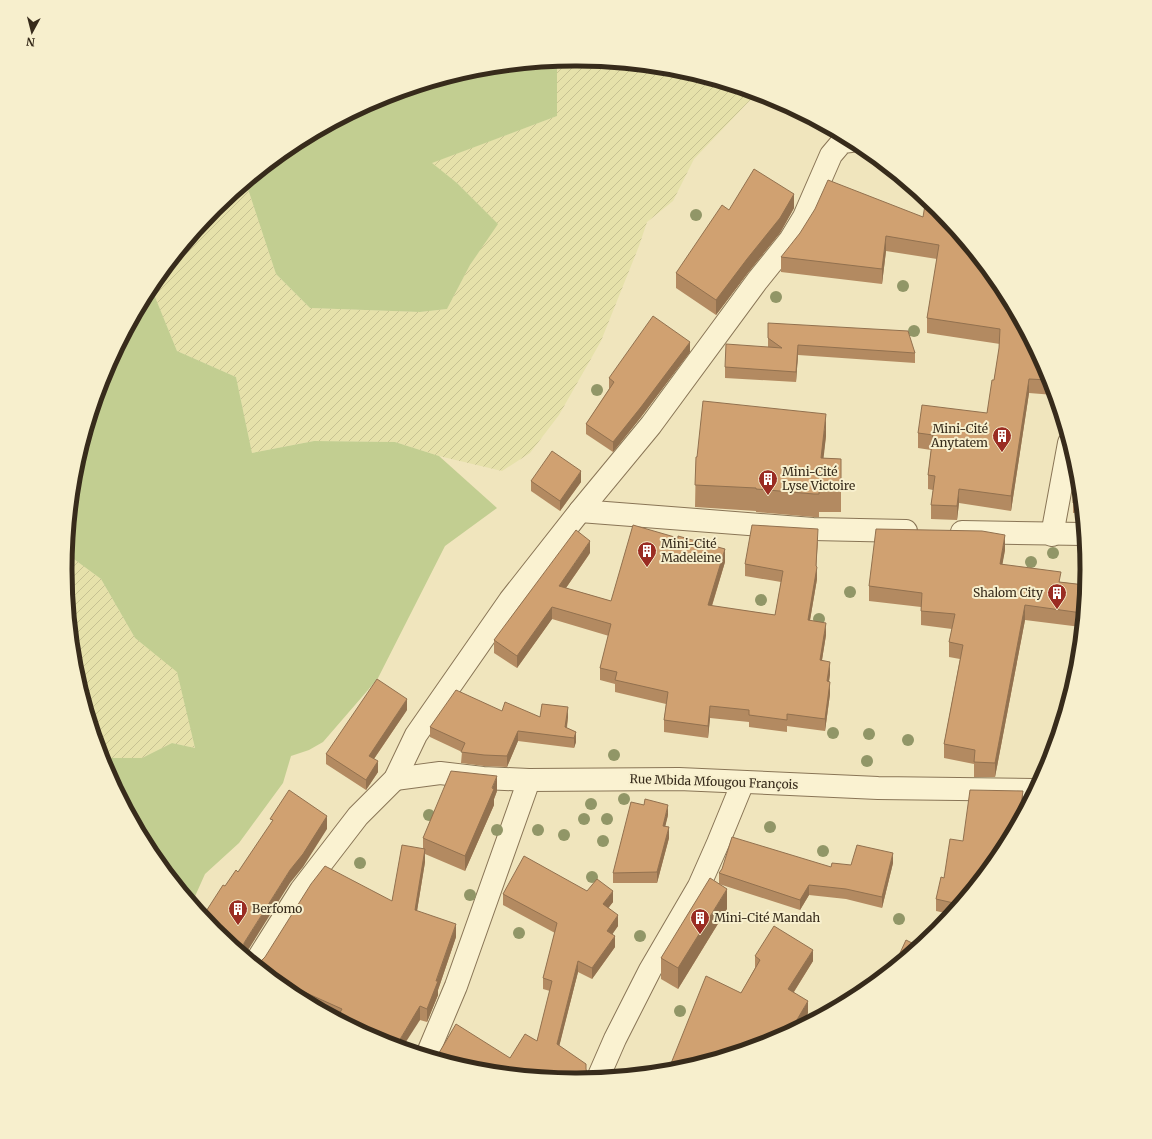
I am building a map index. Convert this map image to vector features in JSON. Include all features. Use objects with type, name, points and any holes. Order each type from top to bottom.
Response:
[{"type":"street","points":[[257,959],[301,890],[358,816],[395,779],[416,735],[510,600],[580,511],[651,425],[757,281],[790,240],[804,218],[831,155],[842,142]]},
{"type":"street","points":[[1052,535],[1067,457]]},
{"type":"street","points":[[580,511],[813,529],[1052,535],[1078,534]]},
{"type":"street","name":"Rue Mbida Mfougou François","points":[[395,779],[440,773],[483,778],[528,780],[679,779],[878,788],[1029,790]]},
{"type":"street","points":[[429,1051],[456,986],[528,780]]},
{"type":"street","points":[[601,1072],[615,1039],[650,970],[699,886],[743,782]]},
{"type":"shaded area","points":[[557,67],[609,67],[642,70],[706,83],[752,98],[694,159],[673,201],[647,222],[601,341],[559,415],[530,453],[502,471],[439,456],[395,442],[314,441],[252,453],[236,377],[177,351],[154,295],[197,238],[220,213],[248,188],[276,274],[310,308],[420,312],[447,309],[470,265],[497,224],[457,183],[431,163],[557,116]]},
{"type":"shaded area","points":[[73,558],[101,579],[135,638],[177,671],[195,748],[172,743],[142,758],[109,758],[99,731],[82,668],[74,602]]},
{"type":"green space","points":[[557,67],[557,116],[432,163],[457,183],[498,224],[470,265],[447,309],[420,312],[310,308],[276,274],[248,188],[269,170],[324,133],[383,104],[446,83],[478,76],[510,70]]},
{"type":"green space","points":[[154,295],[177,351],[236,377],[252,453],[314,441],[395,442],[439,456],[497,508],[445,546],[378,678],[323,742],[309,750],[291,756],[283,783],[239,843],[205,874],[194,898],[157,849],[124,792],[109,758],[142,758],[172,743],[195,748],[177,672],[135,638],[101,579],[73,558],[77,504],[82,471],[99,408],[111,377],[124,347]]},
{"type":"building","points":[[754,169],[794,194],[780,218],[716,300],[676,273],[722,205],[729,210]]},
{"type":"building","points":[[828,180],[923,217],[925,206],[955,238],[995,290],[1028,347],[1042,380],[1029,379],[1011,496],[959,489],[957,506],[931,505],[935,476],[928,475],[933,435],[918,433],[922,405],[987,413],[999,348],[1000,329],[927,318],[939,245],[886,236],[882,269],[781,257],[800,233],[815,209]]},
{"type":"building","points":[[653,316],[690,342],[613,442],[586,424],[614,382],[609,378]]},
{"type":"building","points":[[768,323],[908,331],[915,353],[798,345],[796,372],[725,367],[726,344],[782,348],[768,338]]},
{"type":"building","points":[[703,401],[826,414],[821,458],[841,459],[841,489],[819,489],[819,494],[814,494],[756,488],[695,485],[696,457]]},
{"type":"building","points":[[552,451],[581,471],[560,501],[531,481]]},
{"type":"building","points":[[1073,491],[1075,503],[1073,503]]},
{"type":"building","points":[[633,525],[678,538],[678,536],[725,549],[708,605],[775,615],[783,571],[745,564],[752,525],[818,529],[817,567],[808,620],[826,623],[820,660],[830,662],[827,681],[830,682],[825,719],[787,714],[787,720],[749,715],[749,710],[710,706],[708,726],[664,720],[668,692],[615,680],[617,672],[600,668],[611,624],[552,607],[517,656],[494,640],[576,530],[590,541],[559,586],[611,601]]},
{"type":"building","points":[[876,529],[982,531],[1005,535],[1000,564],[1061,572],[1059,582],[1079,584],[1077,612],[1025,605],[995,763],[974,762],[975,750],[944,744],[963,645],[949,642],[955,614],[921,611],[922,593],[869,586]]},
{"type":"building","points":[[377,679],[407,699],[369,756],[378,761],[366,780],[326,754]]},
{"type":"building","points":[[456,690],[502,711],[505,702],[540,717],[542,704],[568,707],[565,727],[576,732],[574,738],[518,731],[507,756],[461,752],[465,743],[430,727]]},
{"type":"building","points":[[451,771],[497,776],[492,788],[494,789],[465,856],[423,838]]},
{"type":"building","points":[[289,790],[327,816],[303,854],[290,870],[244,943],[243,947],[206,911],[223,885],[225,886],[236,870],[238,872],[273,820],[270,819]]},
{"type":"building","points":[[970,790],[1023,791],[1021,805],[995,849],[955,901],[953,903],[936,899],[941,877],[944,878],[950,839],[963,841]]},
{"type":"building","points":[[645,799],[668,805],[663,826],[669,827],[657,872],[613,873],[631,802],[644,805]]},
{"type":"building","points":[[732,837],[831,867],[832,863],[851,865],[857,845],[893,853],[882,897],[846,889],[809,885],[800,900],[719,873],[722,869]]},
{"type":"building","points":[[402,845],[425,849],[415,910],[456,924],[436,981],[438,981],[427,1009],[420,1006],[399,1041],[383,1035],[339,1014],[342,1009],[298,989],[260,961],[265,957],[311,884],[325,866],[392,901]]},
{"type":"building","points":[[524,856],[587,891],[597,879],[613,891],[603,904],[618,915],[607,931],[615,936],[592,968],[578,961],[557,1044],[586,1064],[587,1073],[543,1072],[510,1069],[439,1054],[456,1024],[510,1058],[525,1034],[537,1041],[552,981],[543,978],[557,923],[503,894]]},
{"type":"building","points":[[710,878],[727,889],[678,968],[661,958]]},
{"type":"building","points":[[774,926],[813,950],[788,989],[808,1001],[795,1023],[769,1035],[738,1046],[706,1056],[671,1064],[706,976],[741,993],[760,960],[755,956]]},
{"type":"building","points":[[906,940],[913,943],[908,948],[899,956]]},
{"type":"place","name":"Mini-Cité Anytatem","points":[[1002,453]]},
{"type":"place","name":"Mini-Cité Lyse Victoire","points":[[768,496]]},
{"type":"place","name":"Mini-Cité Madeleine","points":[[647,568]]},
{"type":"place","name":"Shalom City","points":[[1057,610]]},
{"type":"place","name":"Berfomo","points":[[238,926]]},
{"type":"place","name":"Mini-Cité Mandah","points":[[700,935]]}]
